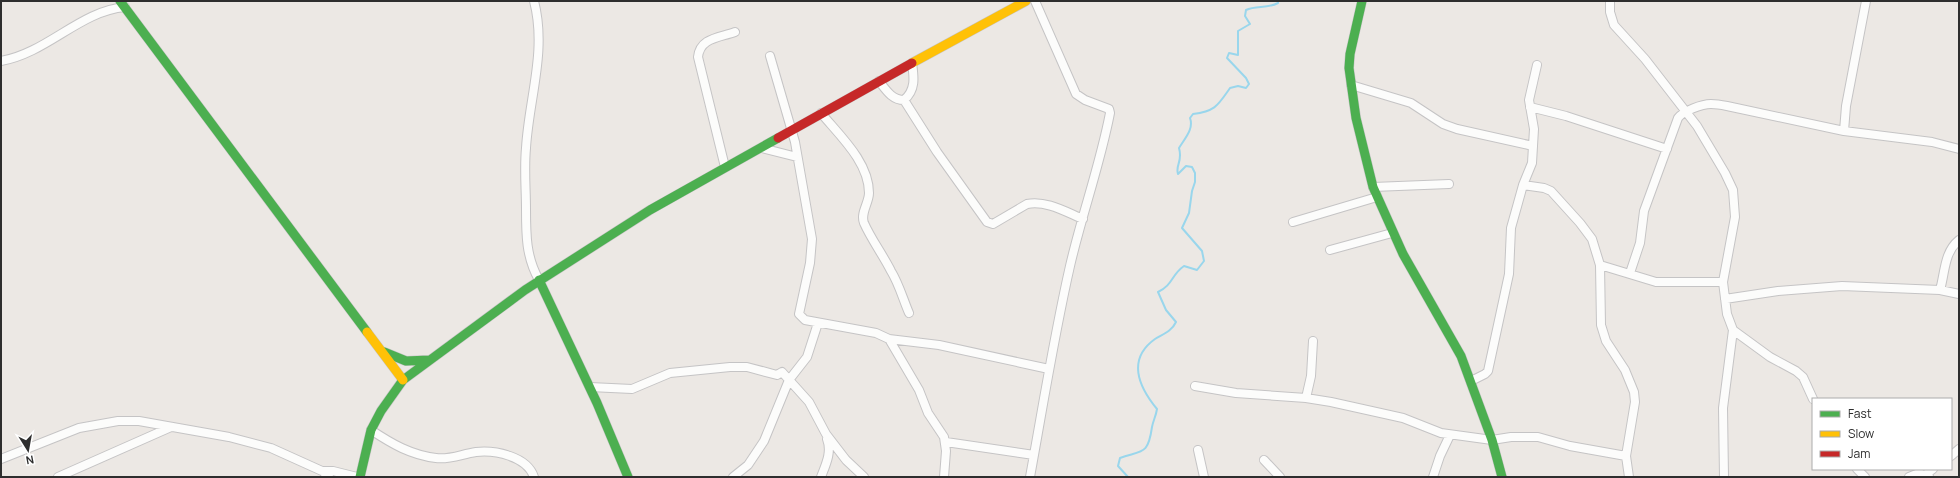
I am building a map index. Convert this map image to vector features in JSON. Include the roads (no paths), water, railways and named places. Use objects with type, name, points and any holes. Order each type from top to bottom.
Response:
[{"type":"street","points":[[534,1],[538,24],[539,63],[526,148],[526,245],[530,264],[590,387],[628,477]]},
{"type":"street","points":[[322,471],[333,471],[359,477],[372,430],[381,411],[403,380],[539,280],[650,210],[725,167],[762,148],[879,81],[1026,1]]},
{"type":"street","points":[[1030,477],[1063,298],[1083,219],[1098,168],[1110,113],[1109,108],[1085,100],[1076,94],[1035,1]]},
{"type":"street","points":[[1362,1],[1350,54],[1351,85],[1356,118],[1373,187],[1392,233],[1448,331],[1471,381],[1492,440],[1502,477]]},
{"type":"street","points":[[1610,1],[1610,12],[1614,24],[1645,59],[1686,112],[1706,140],[1733,190],[1735,217],[1723,282],[1727,314],[1733,330],[1723,408],[1724,477]]},
{"type":"street","points":[[1844,131],[1847,100],[1866,1]]},
{"type":"street","points":[[1,61],[47,44],[104,10],[123,4],[278,215],[382,350],[403,380]]},
{"type":"street","points":[[725,167],[698,57],[699,48],[705,42],[735,32]]},
{"type":"street","points":[[770,56],[792,131],[812,239],[812,250],[799,314],[805,320],[876,333],[889,340],[939,345],[1049,369]]},
{"type":"street","points":[[879,81],[890,95],[897,100],[904,100],[910,95],[914,84],[912,63]]},
{"type":"street","points":[[1471,381],[1485,374],[1488,370],[1509,274],[1511,228],[1522,185],[1532,163],[1534,129],[1529,93],[1537,65]]},
{"type":"street","points":[[1351,85],[1411,103],[1443,124],[1457,129],[1533,146]]},
{"type":"street","points":[[904,100],[937,152],[987,222],[993,224],[1027,204],[1033,203],[1055,207],[1083,219]]},
{"type":"street","points":[[1630,273],[1640,243],[1644,211],[1678,118],[1686,112],[1711,104],[1844,131],[1932,142],[1959,149]]},
{"type":"street","points":[[1530,107],[1566,116],[1667,149]]},
{"type":"street","points":[[821,114],[845,142],[865,172],[869,194],[868,205],[864,213],[864,223],[892,273],[909,313]]},
{"type":"street","points":[[762,148],[797,157]]},
{"type":"street","points":[[1373,187],[1449,184]]},
{"type":"street","points":[[1522,185],[1544,188],[1556,196],[1592,239],[1600,265],[1601,325],[1606,341],[1625,370],[1634,392],[1636,402],[1626,456],[1629,477]]},
{"type":"street","points":[[1293,222],[1377,197]]},
{"type":"street","points":[[1330,250],[1392,233]]},
{"type":"street","points":[[1940,290],[1948,254],[1951,247],[1959,240]]},
{"type":"street","points":[[1600,265],[1656,282],[1723,282]]},
{"type":"street","points":[[1725,299],[1778,291],[1842,286],[1940,290],[1959,294]]},
{"type":"street","points":[[732,477],[748,465],[764,441],[789,380],[807,357],[818,323]]},
{"type":"street","points":[[1733,330],[1770,357],[1796,371],[1803,377],[1813,398]]},
{"type":"street","points":[[889,340],[919,390],[928,413],[941,431],[946,442],[944,477]]},
{"type":"street","points":[[1306,398],[1310,376],[1313,341]]},
{"type":"street","points":[[382,350],[406,362],[432,359]]},
{"type":"street","points":[[590,387],[632,389],[670,373],[730,367],[747,367],[777,375],[782,372],[809,402],[826,434],[846,460],[864,477]]},
{"type":"street","points":[[1195,386],[1236,393],[1306,398],[1403,418],[1450,435],[1492,440],[1511,437],[1538,437],[1570,446],[1626,456]]},
{"type":"street","points":[[1,459],[79,428],[118,421],[154,423],[229,437],[271,448],[322,471],[329,477]]},
{"type":"street","points":[[58,477],[172,427]]},
{"type":"street","points":[[372,430],[394,446],[421,456],[451,458],[488,452],[513,457],[524,462],[534,477]]},
{"type":"street","points":[[821,477],[827,462],[830,447],[826,434]]},
{"type":"street","points":[[1433,477],[1440,456],[1450,435]]},
{"type":"street","points":[[946,442],[1034,455]]},
{"type":"street","points":[[1198,450],[1204,477]]},
{"type":"street","points":[[1264,460],[1280,477]]},
{"type":"street","points":[[1858,470],[1866,477]]},
{"type":"street","points":[[1909,477],[1918,473],[1927,476]]},
{"type":"waterway","points":[[1128,477],[1118,466],[1120,458],[1139,452],[1146,447],[1149,443],[1152,425],[1157,409],[1150,400],[1141,382],[1138,373],[1138,364],[1146,347],[1155,339],[1170,330],[1176,322],[1166,310],[1158,292],[1167,286],[1184,266],[1197,270],[1204,261],[1202,251],[1182,228],[1189,213],[1192,191],[1195,182],[1195,173],[1192,167],[1186,166],[1178,174],[1177,168],[1180,160],[1179,148],[1190,130],[1190,118],[1193,114],[1212,109],[1219,103],[1230,88],[1238,86],[1246,88],[1249,84],[1246,78],[1227,58],[1229,53],[1238,55],[1238,31],[1250,24],[1245,16],[1246,10],[1274,5],[1278,3],[1278,1]]}]
